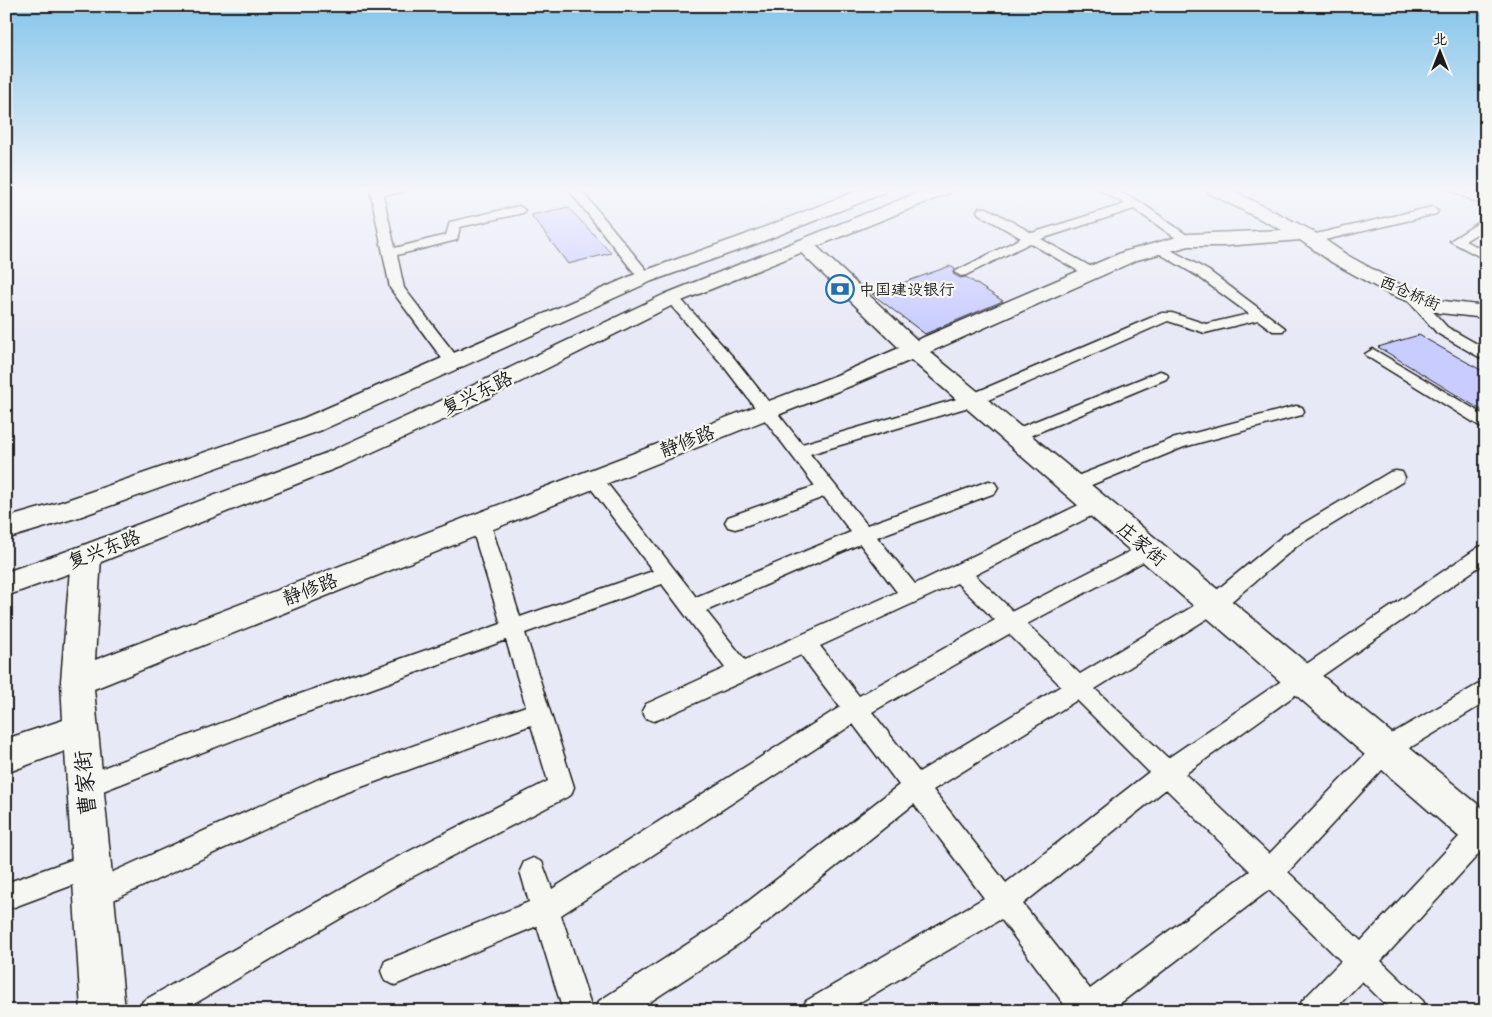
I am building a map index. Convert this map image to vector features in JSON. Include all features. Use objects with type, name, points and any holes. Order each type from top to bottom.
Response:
[{"type":"street","name":"复兴东路","points":[[6,529],[70,510],[313,424],[645,277],[758,236]]},
{"type":"street","name":"复兴东路","points":[[6,584],[86,556],[335,459],[443,410],[672,298],[827,236]]},
{"type":"street","name":"静修路","points":[[77,681],[766,411],[914,350],[1130,256],[1188,240],[1308,237]]},
{"type":"street","name":"西仓桥街","points":[[1308,237],[1340,258],[1412,297],[1440,308],[1486,312]]},
{"type":"street","name":"庄家街","points":[[804,246],[914,350],[1484,834]]},
{"type":"street","name":"曹家街","points":[[86,556],[77,681],[103,1011]]},
{"type":"street","points":[[6,756],[80,730]]},
{"type":"lane","points":[[386,236],[396,288],[452,361]]},
{"type":"lane","points":[[389,253],[452,236]]},
{"type":"lane","points":[[612,236],[645,277]]},
{"type":"lane","points":[[1027,236],[1092,273]]},
{"type":"lane","points":[[961,272],[1035,236]]},
{"type":"lane","points":[[1183,236],[1188,240]]},
{"type":"lane","points":[[1463,236],[1456,241],[1486,256]]},
{"type":"lane","points":[[1160,248],[1204,274],[1278,328]]},
{"type":"lane","points":[[1412,297],[1442,330],[1486,356]]},
{"type":"lane","points":[[672,298],[728,361],[911,595]]},
{"type":"lane","points":[[798,451],[973,400],[1166,316],[1205,329],[1261,315]]},
{"type":"lane","points":[[1373,354],[1486,424]]},
{"type":"lane","points":[[1014,436],[1160,376]]},
{"type":"lane","points":[[1073,485],[1178,442],[1296,411]]},
{"type":"lane","points":[[609,1011],[730,933],[916,788],[1214,604],[1291,540],[1396,477]]},
{"type":"lane","points":[[593,478],[740,671]]},
{"type":"lane","points":[[735,522],[828,488]]},
{"type":"lane","points":[[691,608],[864,534],[989,488]]},
{"type":"lane","points":[[654,711],[804,642],[960,574],[1096,505]]},
{"type":"lane","points":[[153,1011],[396,871],[562,787],[480,522]]},
{"type":"lane","points":[[395,971],[545,909],[856,709],[1011,622],[1149,550]]},
{"type":"lane","points":[[816,1011],[1004,902],[1167,773],[1301,678],[1486,552]]},
{"type":"lane","points":[[85,786],[280,711],[513,630],[665,574]]},
{"type":"lane","points":[[960,574],[1413,1011]]},
{"type":"lane","points":[[804,642],[1087,1010],[1270,872],[1385,750],[1486,690]]},
{"type":"lane","points":[[6,897],[92,881],[328,787],[539,712]]},
{"type":"lane","points":[[1312,1011],[1484,834]]},
{"type":"lane","points":[[533,871],[578,1011]]},
{"type":"building","points":[[547,236],[596,236],[611,253],[568,264]]},
{"type":"building","points":[[950,266],[955,269],[953,274],[960,278],[966,277],[1003,301],[925,334],[872,294]]},
{"type":"building","points":[[1419,335],[1486,373],[1486,413],[1378,347]]},
{"type":"place","name":"中国建设银行","points":[[840,289]]}]
